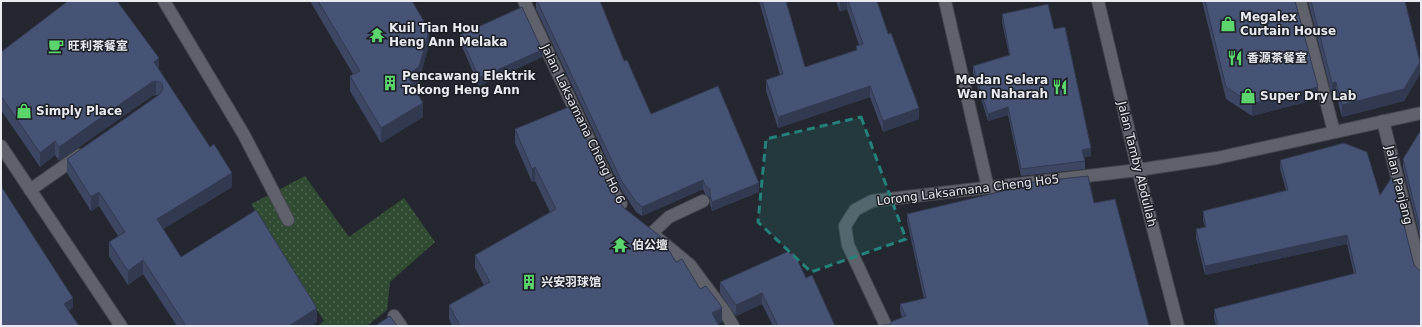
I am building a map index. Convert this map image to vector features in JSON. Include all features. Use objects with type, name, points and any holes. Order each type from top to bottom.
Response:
[{"type":"street","points":[[164,1],[244,135],[288,220]]},
{"type":"street","name":"Jalan Laksamana Cheng Ho 6","points":[[524,1],[614,193],[626,211]]},
{"type":"street","points":[[945,1],[988,188]]},
{"type":"street","name":"Jalan Tamby Abdullah","points":[[1098,1],[1138,170],[1178,326]]},
{"type":"street","points":[[1300,1],[1334,132]]},
{"type":"street","name":"Lorong Laksamana Cheng Ho5","points":[[886,326],[848,245],[845,226],[855,210],[872,201],[1138,170],[1216,158],[1421,113]]},
{"type":"street","name":"Jalan Panjang","points":[[1383,121],[1421,272]]},
{"type":"street","points":[[1,146],[121,326]]},
{"type":"street","points":[[30,190],[87,150]]},
{"type":"street","points":[[652,233],[669,217],[703,201]]},
{"type":"street","points":[[641,225],[690,265],[726,312],[733,326]]},
{"type":"street","points":[[394,316],[401,326]]},
{"type":"highlighted area","points":[[861,117],[906,239],[811,272],[758,222],[766,139]]},
{"type":"green space","points":[[305,176],[349,237],[404,198],[435,242],[390,282],[387,310],[367,326],[318,326],[324,321],[251,204]]},
{"type":"building","points":[[68,1],[117,1],[159,58],[154,62],[210,147],[214,144],[232,173],[157,219],[181,257],[256,210],[317,308],[289,326],[186,326],[143,260],[128,271],[109,242],[125,232],[99,192],[91,197],[67,159],[160,94],[163,88],[162,83],[156,81],[152,82],[59,147],[55,141],[40,153],[1,96],[1,52]]},
{"type":"building","name":"Kuil Tian Hou Heng Ann Melaka","points":[[318,1],[412,1],[429,30],[419,67],[407,75],[423,103],[381,128],[350,76],[360,71]]},
{"type":"building","points":[[537,1],[600,1],[624,61],[627,60],[651,114],[718,86],[759,183],[712,202],[710,189],[705,185],[703,180],[642,207],[636,202],[621,180]]},
{"type":"building","points":[[762,1],[786,1],[805,67],[857,50],[856,46],[863,44],[848,1],[877,1],[888,34],[891,33],[919,108],[883,121],[870,86],[778,117],[766,80],[783,74]]},
{"type":"building","points":[[1205,1],[1295,1],[1318,87],[1252,104],[1226,87]]},
{"type":"building","points":[[1311,1],[1405,1],[1420,62],[1404,89],[1342,105],[1336,82],[1332,83]]},
{"type":"building","points":[[1048,4],[1054,29],[1065,27],[1091,148],[1082,150],[1085,161],[1021,169],[1008,107],[988,114],[973,66],[1010,55],[1002,14]]},
{"type":"building","points":[[522,7],[542,50],[479,78],[460,35]]},
{"type":"building","points":[[571,106],[607,183],[624,208],[660,236],[676,262],[682,259],[700,289],[706,286],[722,308],[712,313],[719,326],[460,326],[449,305],[490,282],[475,255],[556,209],[535,167],[532,169],[515,129]]},
{"type":"building","points":[[1419,133],[1421,133],[1421,232],[1403,159]]},
{"type":"building","points":[[1344,143],[1367,152],[1380,195],[1392,177],[1414,265],[1421,270],[1421,326],[1218,326],[1214,309],[1356,273],[1347,235],[1205,266],[1196,229],[1206,227],[1203,211],[1288,190],[1280,160]]},
{"type":"building","points":[[1088,176],[1094,203],[1115,199],[1149,326],[880,326],[889,325],[893,321],[906,316],[900,304],[926,298],[907,214],[1024,186],[1024,183]]},
{"type":"building","points":[[1,186],[73,298],[64,304],[79,326],[1,326]]},
{"type":"building","points":[[789,251],[790,254],[794,253],[806,278],[812,275],[835,326],[778,326],[762,293],[736,305],[720,282]]},
{"type":"building","points":[[390,316],[397,326],[375,326]]},
{"type":"place","name":"Megalex Curtain House","points":[[1228,24]]},
{"type":"place","name":"Kuil Tian Hou Heng Ann Melaka","points":[[377,35]]},
{"type":"place","name":"旺利茶餐室","points":[[56,46]]},
{"type":"place","name":"香源茶餐室","points":[[1235,58]]},
{"type":"place","name":"Pencawang Elektrik Tokong Heng Ann","points":[[390,83]]},
{"type":"place","name":"Medan Selera Wan Naharah","points":[[1060,87]]},
{"type":"place","name":"Super Dry Lab","points":[[1248,96]]},
{"type":"place","name":"Simply Place","points":[[24,111]]},
{"type":"place","name":"伯公壇","points":[[620,245]]},
{"type":"place","name":"兴安羽球馆","points":[[529,282]]}]
